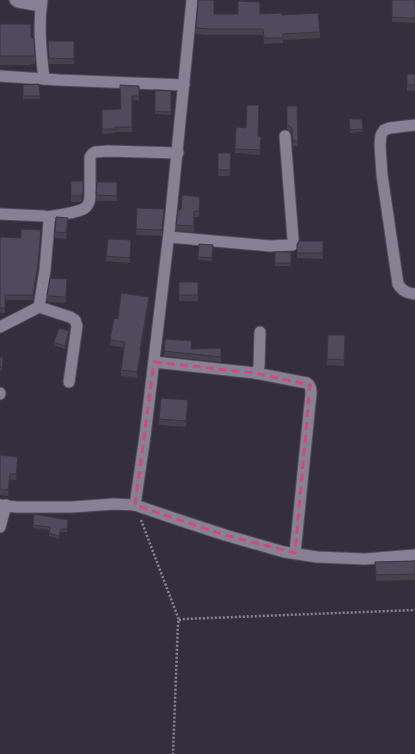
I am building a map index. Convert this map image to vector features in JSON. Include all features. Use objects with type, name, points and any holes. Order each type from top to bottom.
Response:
[{"type":"street","points":[[15,0],[18,2],[42,3],[40,21],[44,79]]},
{"type":"street","points":[[136,505],[169,237],[192,0]]},
{"type":"street","points":[[0,76],[184,86]]},
{"type":"street","points":[[415,125],[384,130],[381,135],[380,145],[382,175],[398,284],[404,292],[415,294]]},
{"type":"street","points":[[169,237],[262,245],[292,245],[293,239],[285,136]]},
{"type":"street","points":[[0,214],[47,217],[82,210],[90,201],[90,157],[95,152],[178,153]]},
{"type":"street","points":[[39,307],[46,270],[49,222],[47,217]]},
{"type":"street","points":[[0,327],[39,307],[75,320],[77,326],[70,382]]},
{"type":"street","points":[[255,373],[259,366],[260,332]]},
{"type":"street","points":[[154,362],[255,373],[307,383],[310,385],[311,389],[295,553]]},
{"type":"street","points":[[0,527],[3,505],[16,507],[72,507],[114,504],[136,505],[225,535],[284,552],[317,557],[365,559],[415,555]]},
{"type":"path","points":[[136,505],[179,620],[173,754]]},
{"type":"path","points":[[179,620],[415,610]]},
{"type":"highlighted area","points":[[154,362],[255,373],[310,385],[295,553],[225,535],[135,505]]},
{"type":"building","points":[[198,0],[214,0],[214,14],[238,14],[238,1],[260,2],[260,14],[282,13],[282,15],[318,13],[320,32],[283,34],[283,38],[264,38],[263,29],[196,28]]},
{"type":"building","points":[[392,0],[415,0],[415,18],[392,17]]},
{"type":"building","points":[[0,24],[31,24],[31,38],[34,38],[35,56],[0,56]]},
{"type":"building","points":[[48,41],[74,41],[74,59],[49,58]]},
{"type":"building","points":[[407,74],[415,74],[415,85],[407,85]]},
{"type":"building","points":[[39,84],[40,96],[23,96],[23,85]]},
{"type":"building","points":[[120,85],[139,86],[139,96],[132,96],[132,127],[102,129],[102,110],[121,109]]},
{"type":"building","points":[[155,90],[171,91],[171,112],[155,111]]},
{"type":"building","points":[[247,105],[259,105],[258,136],[261,137],[260,150],[235,149],[236,127],[246,128]]},
{"type":"building","points":[[287,106],[297,106],[298,141],[293,141],[291,127],[287,125]]},
{"type":"building","points":[[349,119],[362,119],[363,129],[350,130]]},
{"type":"building","points":[[218,153],[231,153],[230,170],[218,170]]},
{"type":"building","points":[[71,181],[83,181],[83,192],[81,196],[71,196]]},
{"type":"building","points":[[97,182],[117,182],[117,196],[96,195]]},
{"type":"building","points":[[182,195],[200,197],[199,211],[194,211],[194,226],[176,225],[178,210],[181,210]]},
{"type":"building","points":[[137,208],[164,209],[162,230],[136,229]]},
{"type":"building","points":[[56,217],[68,218],[66,233],[55,232]]},
{"type":"building","points":[[21,229],[41,230],[33,295],[5,295],[5,308],[0,308],[0,237],[21,238]]},
{"type":"building","points":[[108,239],[131,240],[130,258],[106,256]]},
{"type":"building","points":[[299,241],[323,241],[323,253],[297,253],[297,244]]},
{"type":"building","points":[[199,244],[213,245],[212,258],[198,257]]},
{"type":"building","points":[[275,252],[291,252],[291,263],[275,263]]},
{"type":"building","points":[[50,278],[67,279],[66,297],[47,295]]},
{"type":"building","points":[[179,282],[198,282],[198,295],[179,295]]},
{"type":"building","points":[[121,293],[149,297],[137,372],[121,370],[125,342],[110,340],[114,318],[118,319]]},
{"type":"building","points":[[59,328],[69,331],[65,346],[54,342]]},
{"type":"building","points":[[328,335],[345,335],[344,360],[327,359]]},
{"type":"building","points":[[165,339],[192,341],[191,349],[221,348],[221,357],[164,351]]},
{"type":"building","points":[[0,357],[3,357],[2,368],[0,367]]},
{"type":"building","points":[[161,398],[188,400],[186,421],[159,419]]},
{"type":"building","points":[[0,455],[18,457],[16,474],[10,474],[8,490],[0,489]]},
{"type":"building","points":[[34,514],[68,520],[67,529],[61,529],[59,536],[49,533],[50,527],[33,525]]},
{"type":"building","points":[[415,561],[415,574],[376,575],[375,562]]}]
